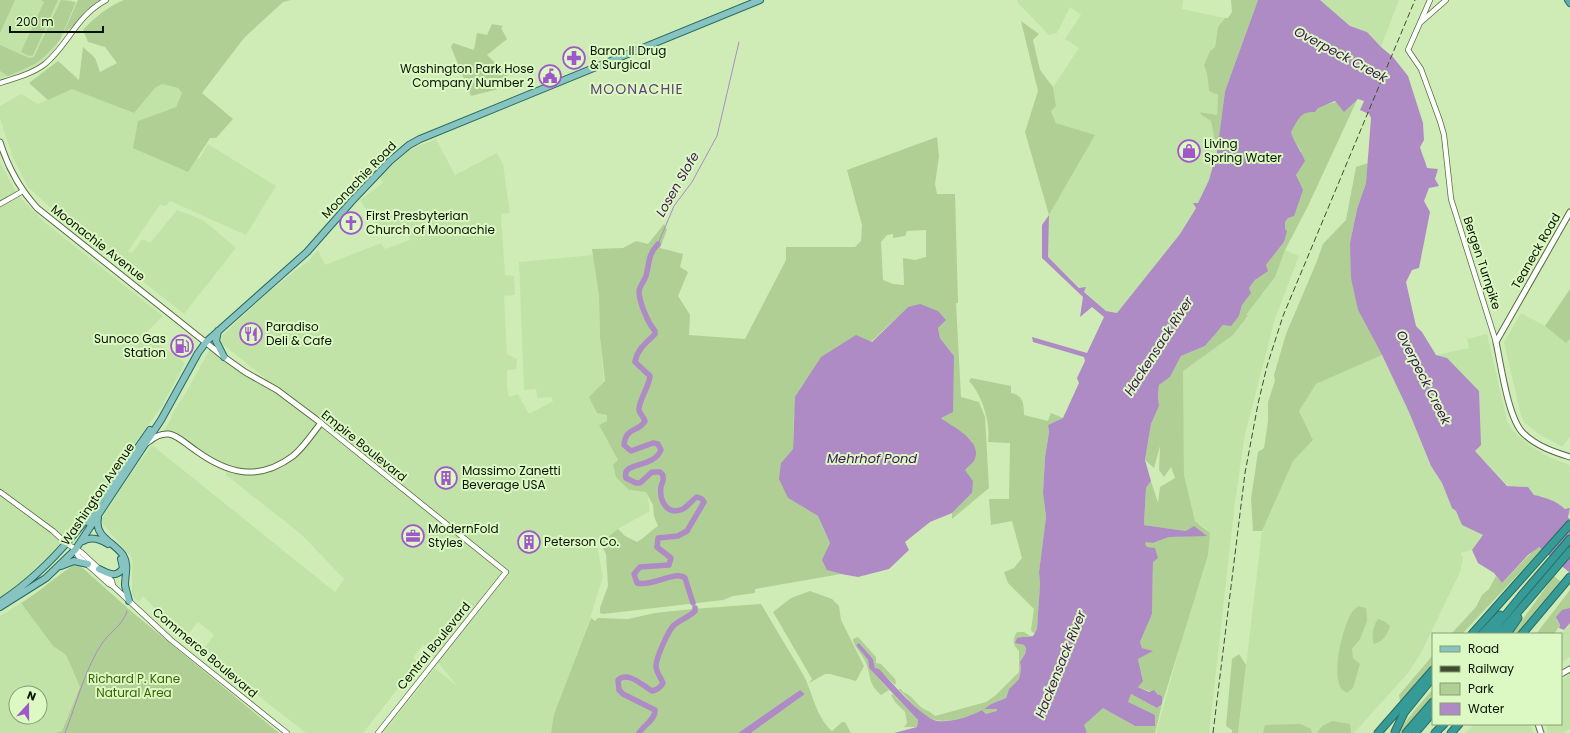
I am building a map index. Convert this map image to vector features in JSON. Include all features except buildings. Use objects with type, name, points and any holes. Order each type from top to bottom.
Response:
[{"type":"highway","points":[[1473,633],[1570,524]]},
{"type":"highway","points":[[1491,633],[1570,539]]},
{"type":"highway","points":[[1508,633],[1570,551]]},
{"type":"highway","points":[[1523,633],[1570,577]]},
{"type":"highway","points":[[1500,633],[1548,578]]},
{"type":"highway","points":[[1468,633],[1510,588],[1520,580]]},
{"type":"highway","points":[[1529,633],[1570,581]]},
{"type":"highway","points":[[1483,633],[1521,596]]},
{"type":"highway","points":[[1378,733],[1432,671]]},
{"type":"highway","points":[[1394,732],[1404,713],[1432,679]]},
{"type":"highway","points":[[1394,732],[1432,684]]},
{"type":"highway","points":[[1406,733],[1432,703]]},
{"type":"highway","points":[[1415,733],[1432,713]]},
{"type":"highway","points":[[1435,733],[1443,725]]},
{"type":"highway","points":[[1451,733],[1458,725]]},
{"type":"main road","name":"Moonachie Road","points":[[206,342],[307,252],[386,165],[414,141],[760,0]]},
{"type":"main road","name":"Moonachie Avenue","points":[[0,142],[7,163],[17,182],[38,208],[206,342]]},
{"type":"main road","name":"Teaneck Road","points":[[1496,342],[1570,212]]},
{"type":"main road","points":[[218,331],[216,341],[224,357]]},
{"type":"main road","name":"Empire Boulevard","points":[[206,342],[245,372],[277,390],[321,423]]},
{"type":"main road","name":"Washington Avenue","points":[[0,607],[46,578],[75,550],[99,516],[161,420],[198,353],[206,342]]},
{"type":"main road","name":"Bergen Turnpike","points":[[1496,342],[1511,412],[1517,424],[1524,434],[1530,439],[1545,448],[1570,457]]},
{"type":"main road","name":"Washington Avenue","points":[[0,602],[37,574],[67,544],[177,391]]},
{"type":"main road","points":[[142,448],[157,436],[169,434],[177,437],[219,466],[237,471],[256,471],[277,465],[292,456],[302,447],[321,423]]},
{"type":"main road","points":[[75,550],[77,540],[91,521],[108,488]]},
{"type":"main road","points":[[99,516],[97,524],[99,530],[125,558],[127,567],[126,588],[129,600]]},
{"type":"main road","points":[[81,542],[86,539],[94,538],[102,540],[119,554],[123,568],[117,574],[113,575],[99,568]]},
{"type":"main road","points":[[59,566],[74,561],[88,564]]},
{"type":"street","points":[[0,83],[34,71],[46,62],[89,11],[106,0]]},
{"type":"street","points":[[1420,23],[1430,0]]},
{"type":"street","points":[[1420,23],[1446,0]]},
{"type":"street","points":[[1426,8],[1434,10]]},
{"type":"street","name":"Bergen Turnpike","points":[[1420,23],[1408,50],[1421,69],[1440,121],[1444,135],[1452,203],[1496,342]]},
{"type":"street","points":[[0,204],[23,191]]},
{"type":"street","name":"Empire Boulevard","points":[[321,423],[506,572]]},
{"type":"street","points":[[0,492],[53,531],[75,550]]},
{"type":"street","name":"Commerce Boulevard","points":[[75,550],[78,556],[129,600],[171,640],[287,733]]},
{"type":"street","name":"Commerce Boulevard","points":[[75,550],[81,552],[99,568],[112,581],[113,586]]},
{"type":"street","name":"Central Boulevard","points":[[378,733],[506,572]]},
{"type":"shaded area","points":[[0,0],[72,0],[53,56],[34,71],[0,78]]},
{"type":"shaded area","points":[[1017,0],[1183,0],[1182,9],[1225,18],[1218,27],[1215,47],[1210,51],[1204,65],[1207,74],[1209,91],[1218,95],[1217,115],[1200,112],[1201,115],[1211,121],[1217,152],[1209,180],[1196,207],[1180,234],[1117,313],[1106,311],[1047,257],[1049,215],[1095,135],[1056,123],[1051,111],[1056,105],[1053,87],[1079,48],[1065,39],[1081,15],[1070,7],[1057,33],[1049,35],[1018,3]]},
{"type":"shaded area","points":[[1320,0],[1399,0],[1381,47],[1367,32],[1350,26]]},
{"type":"shaded area","points":[[162,84],[178,88],[182,93],[176,107],[138,121],[188,171],[197,158],[199,159],[208,144],[276,186],[246,235],[170,201],[166,206],[160,205],[128,251],[132,253],[142,239],[150,243],[177,210],[203,220],[236,248],[184,314],[54,211],[28,187],[13,158],[0,119],[0,106],[21,94],[38,104],[72,88],[134,113],[155,88]]},
{"type":"shaded area","points":[[436,139],[455,175],[497,153],[503,164],[510,213],[501,214],[505,275],[514,276],[515,295],[504,296],[507,354],[517,359],[516,369],[507,370],[507,386],[509,397],[518,394],[529,414],[553,401],[551,397],[537,398],[536,389],[524,390],[519,262],[593,255],[599,296],[600,337],[607,415],[607,421],[599,425],[618,460],[629,490],[646,492],[650,511],[618,529],[603,540],[596,541],[603,576],[588,625],[554,714],[551,733],[383,733],[435,668],[457,686],[423,644],[413,658],[419,662],[363,733],[306,733],[236,678],[204,649],[214,635],[198,622],[188,634],[165,619],[143,596],[139,602],[132,595],[132,558],[100,521],[152,445],[335,592],[344,579],[302,535],[226,475],[227,468],[175,434],[160,436],[212,345],[263,381],[265,378],[221,343],[222,336],[267,293],[308,261],[318,250],[325,265],[381,243],[385,249],[410,240],[404,227],[383,235],[360,200],[383,183],[379,177],[411,149]]},
{"type":"shaded area","points":[[0,162],[17,194],[43,221],[163,316],[145,334],[185,363],[162,406],[59,548],[41,568],[18,587],[0,597]]},
{"type":"shaded area","points":[[1285,250],[1299,256],[1275,319],[1245,434],[1235,502],[1209,733],[1156,733],[1179,650],[1207,529],[1195,521],[1184,475],[1182,371],[1233,335],[1248,317],[1246,315],[1258,297],[1263,294],[1274,277]]},
{"type":"shaded area","points":[[1521,313],[1545,326],[1566,342],[1570,339],[1570,437],[1562,447],[1537,433],[1524,422],[1521,416],[1504,342]]},
{"type":"shaded area","points":[[1487,334],[1507,421],[1513,431],[1529,445],[1549,457],[1570,465],[1570,510],[1565,509],[1543,497],[1534,495],[1528,487],[1508,486],[1475,451],[1436,355],[1469,348],[1467,339]]},
{"type":"shaded area","points":[[1382,355],[1409,412],[1431,466],[1442,483],[1452,508],[1456,511],[1462,525],[1483,535],[1472,550],[1461,553],[1463,558],[1460,572],[1420,655],[1408,673],[1354,733],[1238,733],[1262,531],[1293,460],[1313,440],[1299,411],[1316,384]]},
{"type":"shaded area","points":[[21,603],[53,646],[66,655],[80,687],[62,731],[55,733],[0,733],[0,616]]},
{"type":"shaded area","points":[[1570,625],[1570,657],[1562,662],[1562,638],[1563,632]]},
{"type":"shaded area","points":[[1570,674],[1570,729],[1563,733],[1548,733],[1546,725],[1562,725],[1562,680]]},
{"type":"shaded area","points":[[1473,725],[1531,725],[1533,733],[1466,733]]},
{"type":"green space","points":[[0,0],[15,0],[0,33]]},
{"type":"green space","points":[[41,0],[58,0],[33,55],[30,56],[21,52],[44,2]]},
{"type":"green space","points":[[61,0],[76,2],[60,40],[35,64],[8,76],[0,71],[0,45],[29,58],[34,57]]},
{"type":"green space","points":[[78,0],[107,0],[63,34]]},
{"type":"green space","points":[[124,0],[291,0],[283,2],[244,38],[202,93],[233,119],[216,138],[210,138],[188,172],[133,148],[138,121],[176,107],[182,93],[178,88],[162,84],[155,88],[134,113],[72,89],[48,100],[29,83],[58,61],[79,80],[83,47],[95,58],[100,72],[117,63],[105,47],[88,42],[83,30],[102,13]]},
{"type":"green space","points":[[1231,0],[1258,0],[1225,91],[1217,152],[1211,121],[1201,115],[1200,112],[1217,115],[1218,95],[1209,91],[1207,74],[1204,65],[1210,51],[1215,47],[1218,27],[1232,12]]},
{"type":"green space","points":[[1021,21],[1039,34],[1033,40],[1040,70],[1053,87],[1056,106],[1051,111],[1056,123],[1095,135],[1049,215],[1025,132],[1038,91]]},
{"type":"green space","points":[[492,24],[503,26],[501,28],[507,39],[487,55],[508,75],[502,88],[471,96],[451,47],[453,43],[474,50],[477,33],[487,35]]},
{"type":"green space","points":[[1358,98],[1308,206],[1285,250],[1275,277],[1246,315],[1248,316],[1233,335],[1183,371],[1184,475],[1195,521],[1210,533],[1208,555],[1162,704],[1162,696],[1138,687],[1143,680],[1138,659],[1152,651],[1142,648],[1140,642],[1152,614],[1153,562],[1144,544],[1146,541],[1153,543],[1169,537],[1206,535],[1144,525],[1146,488],[1151,481],[1158,503],[1160,487],[1175,478],[1171,467],[1164,477],[1159,470],[1160,446],[1154,468],[1145,460],[1151,424],[1159,406],[1159,385],[1170,377],[1181,356],[1205,346],[1223,325],[1239,316],[1242,305],[1250,294],[1249,288],[1255,280],[1267,271],[1266,265],[1284,242],[1285,222],[1288,218],[1301,151],[1293,139],[1291,132],[1297,119],[1305,112],[1319,106]]},
{"type":"green space","points":[[937,137],[939,156],[935,184],[937,194],[955,194],[958,303],[956,303],[961,397],[979,402],[985,417],[989,488],[952,519],[952,513],[972,493],[964,470],[972,441],[940,417],[954,356],[940,338],[938,328],[945,320],[908,307],[794,414],[793,449],[781,463],[788,498],[818,516],[830,543],[827,570],[841,574],[755,589],[755,593],[733,596],[723,600],[603,614],[600,613],[600,608],[608,586],[606,554],[600,543],[618,529],[625,536],[637,542],[643,539],[658,526],[654,516],[653,505],[646,492],[629,490],[616,477],[613,465],[618,460],[599,425],[607,421],[607,415],[597,413],[589,397],[605,381],[600,337],[599,296],[592,249],[623,248],[636,241],[648,244],[664,224],[667,230],[660,248],[683,254],[680,267],[688,272],[678,296],[690,315],[689,335],[745,339],[786,260],[786,247],[855,247],[861,241],[862,225],[847,170]],"holes":[[[926,230],[926,257],[915,260],[903,258],[904,285],[893,284],[883,280],[881,242],[887,235],[893,234],[893,238],[905,236],[907,231]]]},
{"type":"green space","points":[[1368,163],[1366,183],[1357,209],[1350,243],[1358,310],[1382,355],[1316,384],[1299,411],[1313,440],[1293,461],[1262,531],[1253,531],[1251,499],[1258,452],[1264,448],[1268,421],[1268,402],[1275,381],[1274,375],[1286,334],[1323,244],[1346,220],[1356,167]]},
{"type":"green space","points":[[1570,289],[1570,339],[1566,343],[1545,326]]},
{"type":"green space","points":[[971,378],[1011,386],[1011,393],[1018,396],[1022,401],[1024,415],[1048,421],[1051,413],[1063,418],[1048,425],[1049,432],[1045,457],[1043,493],[1046,517],[1039,572],[1040,584],[1037,629],[1035,633],[1031,630],[1034,609],[1008,583],[1004,572],[1014,568],[1022,558],[1012,521],[991,525],[989,499],[1009,499],[1010,443],[988,442],[989,434],[987,418],[982,401],[969,381]]},
{"type":"green space","points":[[1537,547],[1542,549],[1463,633],[1452,633],[1476,607],[1482,595],[1489,589],[1496,576],[1502,583]]},
{"type":"green space","name":"Richard P. Kane Natural Area","points":[[77,563],[132,612],[279,733],[55,733],[62,731],[80,687],[66,655],[53,646],[21,603]]},
{"type":"green space","points":[[1554,576],[1561,582],[1519,633],[1513,633]]},
{"type":"green space","points":[[1570,590],[1570,608],[1565,610],[1557,620],[1560,625],[1555,633],[1537,633]]},
{"type":"green space","points":[[810,591],[832,599],[839,606],[841,620],[864,666],[856,681],[825,674],[809,683],[812,679],[773,612],[791,598]]},
{"type":"green space","points":[[761,604],[804,676],[822,719],[832,731],[842,722],[845,722],[851,733],[751,733],[805,694],[800,690],[738,733],[551,733],[554,714],[591,618],[595,621],[598,618],[628,619],[655,613]]},
{"type":"green space","points":[[1358,606],[1366,608],[1367,621],[1360,639],[1352,649],[1353,658],[1360,664],[1353,688],[1347,693],[1342,690],[1337,674],[1339,653],[1344,632],[1351,613]]},
{"type":"green space","points":[[1378,619],[1384,621],[1390,626],[1385,637],[1374,644],[1373,631]]},
{"type":"green space","points":[[1017,632],[1024,632],[1032,637],[1020,637],[1019,644],[1024,645],[1026,648],[1025,654],[1020,662],[1021,669],[1019,679],[1009,689],[1006,698],[991,704],[984,709],[997,709],[997,712],[986,714],[982,710],[969,716],[946,721],[931,719],[914,706],[898,689],[901,689],[921,707],[935,716],[986,702],[996,695],[1019,672],[1019,651],[1015,647],[1014,642],[1014,637]]},
{"type":"green space","points":[[858,637],[876,657],[876,663],[881,664],[895,679],[895,685],[875,668],[873,659],[859,643],[856,645],[868,660],[869,668],[889,690],[881,695],[874,687],[865,661],[853,641],[853,639]]},
{"type":"green space","points":[[1239,654],[1246,665],[1238,733],[1232,733],[1232,730],[1226,726],[1232,659]]},
{"type":"green space","points":[[1432,656],[1432,666],[1400,701],[1399,695]]},
{"type":"green space","points":[[1432,690],[1432,697],[1403,731],[1401,733],[1397,733]]},
{"type":"green space","points":[[893,694],[918,720],[917,727],[904,727],[907,723],[905,712],[895,702],[891,695]]},
{"type":"green space","points":[[1131,694],[1157,708],[1162,704],[1155,733],[1087,733],[1083,726],[1103,707],[1135,726],[1155,715],[1127,703]]},
{"type":"green space","points":[[1332,721],[1350,724],[1351,733],[1317,733],[1322,726]]},
{"type":"green space","points":[[1301,724],[1311,729],[1312,733],[1263,733],[1265,725]]},
{"type":"water","points":[[1258,0],[1320,0],[1350,26],[1367,32],[1393,57],[1408,76],[1423,123],[1424,140],[1420,147],[1427,168],[1438,169],[1435,179],[1439,186],[1429,188],[1424,201],[1430,212],[1419,268],[1412,270],[1406,282],[1416,326],[1422,332],[1436,355],[1447,358],[1479,391],[1481,445],[1475,451],[1507,486],[1528,487],[1534,495],[1546,498],[1565,509],[1570,508],[1568,517],[1570,520],[1570,573],[1539,547],[1528,555],[1502,583],[1494,573],[1478,563],[1472,550],[1483,535],[1462,525],[1456,511],[1452,508],[1442,483],[1431,466],[1409,412],[1382,355],[1358,310],[1351,278],[1350,243],[1357,209],[1366,183],[1371,118],[1369,114],[1360,110],[1364,101],[1358,99],[1344,112],[1335,101],[1318,108],[1315,112],[1306,113],[1300,117],[1291,132],[1305,161],[1296,175],[1303,190],[1294,216],[1288,218],[1285,222],[1285,229],[1287,231],[1284,242],[1266,265],[1268,271],[1255,280],[1249,288],[1251,293],[1242,305],[1239,316],[1231,326],[1223,325],[1205,346],[1181,356],[1170,377],[1159,385],[1159,406],[1151,424],[1145,460],[1151,481],[1146,488],[1144,525],[1186,531],[1194,526],[1207,536],[1169,537],[1153,543],[1146,542],[1145,544],[1147,547],[1155,548],[1158,558],[1153,562],[1152,614],[1140,642],[1142,648],[1153,651],[1138,659],[1143,681],[1138,687],[1149,692],[1154,690],[1157,694],[1162,696],[1162,704],[1157,708],[1131,694],[1128,702],[1155,715],[1155,726],[1135,726],[1103,708],[1084,725],[1087,733],[894,733],[917,727],[918,720],[869,668],[868,660],[856,645],[859,643],[873,659],[875,668],[879,669],[906,698],[923,713],[937,721],[948,721],[966,717],[982,710],[986,714],[997,711],[997,709],[984,709],[991,704],[1006,698],[1009,689],[1019,679],[1021,669],[1020,662],[1025,654],[1026,648],[1024,645],[1015,643],[1017,638],[1033,636],[1037,629],[1040,584],[1039,572],[1046,517],[1043,493],[1045,457],[1049,432],[1048,425],[1063,418],[1079,383],[1077,378],[1085,361],[1084,357],[1033,342],[1032,337],[1087,353],[1104,317],[1092,307],[1080,317],[1083,297],[1042,258],[1042,225],[1049,215],[1048,257],[1079,288],[1086,287],[1084,292],[1106,311],[1117,313],[1180,234],[1196,208],[1193,203],[1198,203],[1209,180],[1217,152],[1225,91]]},
{"type":"water","name":"Mehrhof Pond","points":[[920,304],[938,311],[946,320],[938,328],[940,338],[954,356],[953,412],[941,418],[966,436],[975,447],[976,454],[974,461],[965,470],[973,481],[972,493],[952,513],[930,522],[905,542],[909,550],[889,569],[858,577],[827,570],[822,560],[830,543],[818,516],[788,498],[779,479],[781,463],[793,449],[795,397],[821,357],[856,335],[872,342],[908,307]]},
{"type":"water","points":[[1570,608],[1570,623],[1564,630],[1559,628],[1560,625],[1556,617],[1562,610]]},
{"type":"water","points":[[800,690],[805,694],[751,733],[738,733]]},
{"type":"waterway","name":"Losen Slofe","points":[[658,244],[674,206],[692,182],[717,136],[739,42]]},
{"type":"waterway","name":"Losen Slofe","points":[[658,244],[650,256],[646,276],[639,291],[644,312],[655,331],[655,334],[638,353],[635,362],[650,376],[639,407],[645,421],[642,425],[627,435],[624,445],[631,451],[653,443],[658,444],[661,450],[657,456],[651,460],[628,469],[626,478],[636,483],[640,483],[652,472],[660,472],[663,475],[661,497],[668,509],[677,511],[683,509],[697,497],[702,499],[704,502],[687,531],[678,536],[658,538],[657,547],[671,558],[669,565],[640,567],[634,574],[637,583],[643,584],[670,577],[681,576],[685,578],[693,603]]},
{"type":"waterway","name":"Losen Slofe","points":[[639,733],[652,719],[655,710],[623,694],[619,690],[618,680],[626,677],[631,678],[652,691],[660,687],[663,683],[656,666],[663,645],[674,625],[693,613],[695,608]]},
{"type":"waterway","points":[[65,733],[91,662],[106,638],[123,620],[127,611]]},
{"type":"railway","points":[[1213,733],[1245,473],[1267,366],[1283,316],[1415,0]]},
{"type":"place","name":"Baron II Drug & Surgical","points":[[574,58]]},
{"type":"place","name":"Washington Park Hose Company Number 2","points":[[550,76]]},
{"type":"place","name":"Living Spring Water","points":[[1189,151]]},
{"type":"place","name":"First Presbyterian Church of Moonachie","points":[[351,223]]},
{"type":"place","name":"Paradiso Deli & Cafe","points":[[251,334]]},
{"type":"place","name":"Sunoco Gas Station","points":[[182,346]]},
{"type":"place","name":"Massimo Zanetti Beverage USA","points":[[446,478]]},
{"type":"place","name":"ModernFold Styles","points":[[413,536]]},
{"type":"place","name":"Peterson Co.","points":[[529,542]]},
{"type":"district","name":"MOONACHIE","points":[[637,89]]},
{"type":"water label","name":"Overpeck Creek","points":[[1341,54]]},
{"type":"water label","name":"Hackensack River","points":[[1158,346]]},
{"type":"water label","name":"Overpeck Creek","points":[[1424,377]]},
{"type":"water label","name":"Hackensack River","points":[[1060,664]]}]
